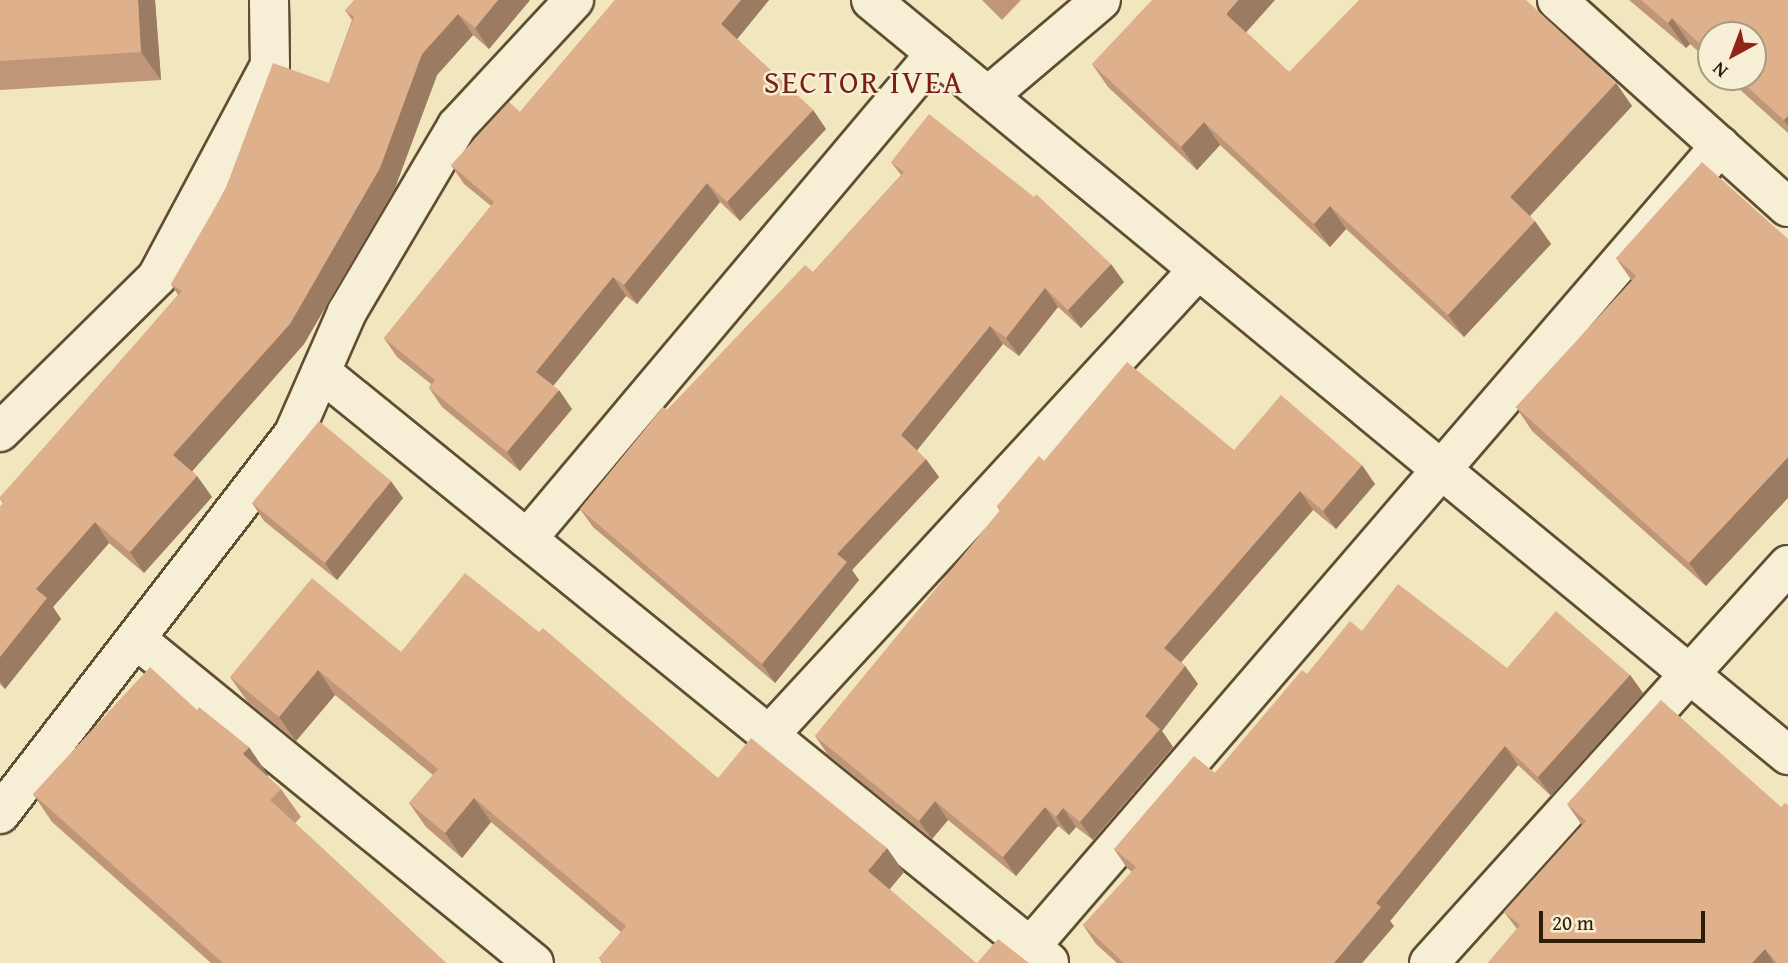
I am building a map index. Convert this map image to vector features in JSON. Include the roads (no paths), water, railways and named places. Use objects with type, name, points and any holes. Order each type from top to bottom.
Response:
[{"type":"street","points":[[0,432],[157,276],[270,65],[269,0]]},
{"type":"street","points":[[0,814],[294,433],[347,312],[457,126],[574,0]]},
{"type":"street","points":[[871,0],[1788,755]]},
{"type":"street","points":[[988,96],[1101,0]]},
{"type":"street","points":[[1557,0],[1788,207]]},
{"type":"street","points":[[527,539],[936,53]]},
{"type":"street","points":[[321,372],[1041,955],[1441,468],[1720,146]]},
{"type":"street","points":[[769,735],[1198,270]]},
{"type":"street","points":[[1429,963],[1691,677],[1788,565]]},
{"type":"street","points":[[136,639],[534,963]]},
{"type":"district","name":"SECTOR IVEA","points":[[864,82]]}]
